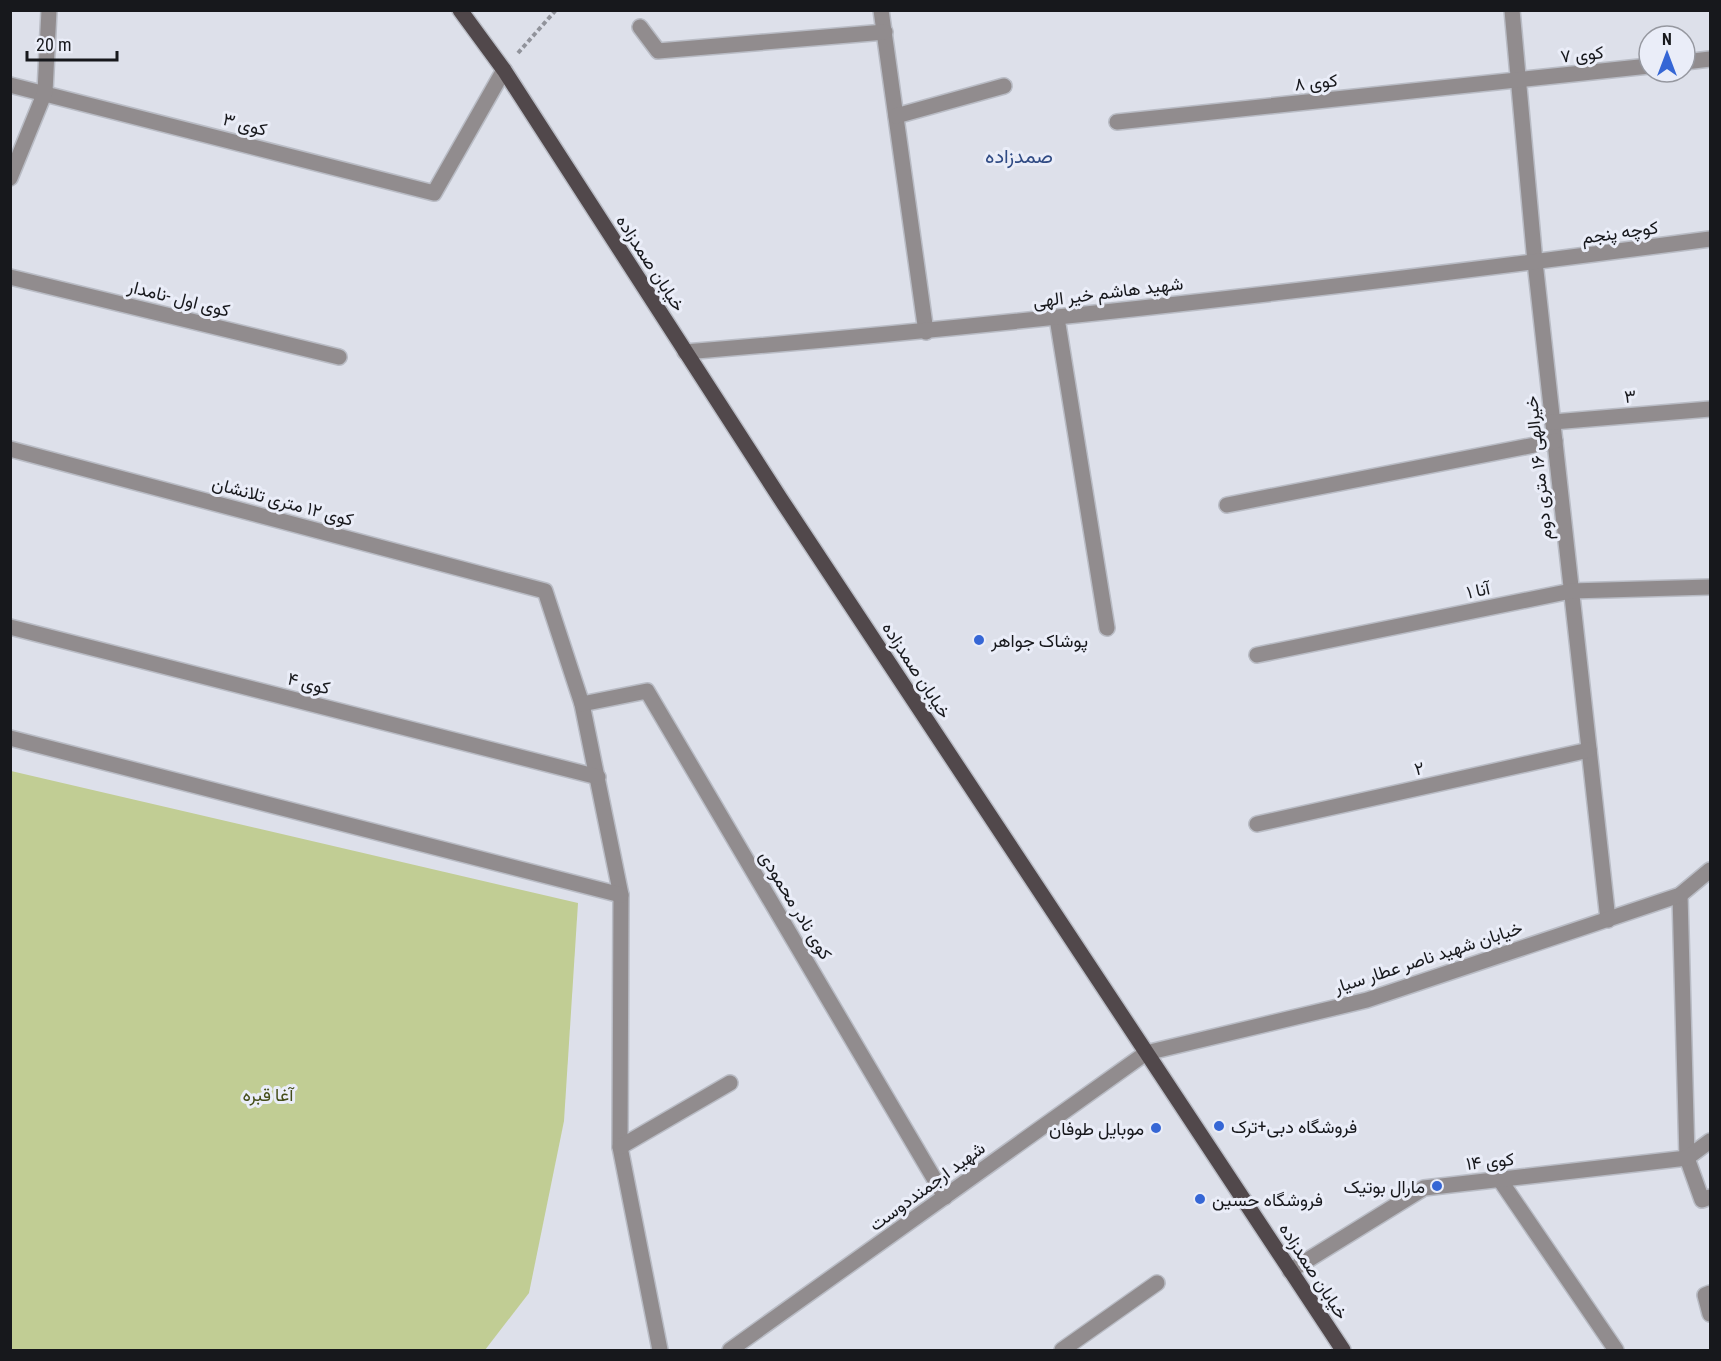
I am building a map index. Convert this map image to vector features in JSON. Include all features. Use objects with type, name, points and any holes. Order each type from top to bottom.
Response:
[{"type":"main road","name":"خیابان صمدزاده","points":[[460,10],[504,70],[685,351],[1343,1350]]},
{"type":"street","points":[[10,178],[45,92],[49,10]]},
{"type":"street","points":[[881,10],[926,332]]},
{"type":"street","name":"خیرالهی ۱۶ متری دوم","points":[[1512,10],[1535,262],[1608,920]]},
{"type":"street","points":[[640,27],[658,51],[885,32]]},
{"type":"street","name":"کوی ۷","points":[[1519,81],[1637,67]]},
{"type":"street","name":"کوی ۳","points":[[10,85],[45,92],[434,193],[504,70]]},
{"type":"street","name":"کوی ۸","points":[[1117,122],[1519,81]]},
{"type":"street","points":[[896,116],[1005,86]]},
{"type":"street","name":"کوچه پنجم","points":[[1535,262],[1710,239]]},
{"type":"street","name":"شهید هاشم خیر الهی","points":[[685,351],[926,332],[1535,262]]},
{"type":"street","name":"کوی اول -نامدار","points":[[10,277],[339,357]]},
{"type":"street","points":[[1057,318],[1107,628]]},
{"type":"street","name":"۳","points":[[1553,422],[1710,410]]},
{"type":"street","points":[[1227,505],[1555,441]]},
{"type":"street","name":"کوی ۱۲ متری تلانشان","points":[[10,449],[545,591],[582,704]]},
{"type":"street","name":"آنا ۱","points":[[1257,655],[1571,591],[1710,587]]},
{"type":"street","name":"کوی ۴","points":[[10,627],[598,777]]},
{"type":"street","name":"کوی نادر محمودی","points":[[582,704],[647,691],[945,1197]]},
{"type":"street","points":[[582,704],[621,895],[620,1147],[660,1350]]},
{"type":"street","points":[[10,738],[621,895]]},
{"type":"street","name":"۲","points":[[1257,824],[1589,750]]},
{"type":"street","name":"خیابان شهید ناصر عطار سیار","points":[[1146,1053],[1367,1000],[1680,895],[1710,870]]},
{"type":"street","points":[[1680,895],[1687,1158],[1702,1200],[1710,1197]]},
{"type":"street","name":"شهید ارجمنددوست","points":[[730,1350],[1146,1053]]},
{"type":"street","points":[[620,1147],[730,1083]]},
{"type":"street","name":"کوی ۱۴","points":[[1290,1270],[1424,1188],[1687,1158],[1710,1141]]},
{"type":"street","points":[[1500,1180],[1616,1350]]},
{"type":"street","points":[[1062,1350],[1156,1283]]},
{"type":"street","points":[[1710,1293],[1705,1295],[1710,1314]]},
{"type":"path","points":[[504,70],[556,10]]},
{"type":"green space","name":"آغا قبره","points":[[11,771],[578,903],[564,1121],[529,1293],[485,1350],[11,1350]]},
{"type":"place","name":"پوشاک جواهر","points":[[979,640]]},
{"type":"place","name":"فروشگاه دبی+ترک","points":[[1219,1126]]},
{"type":"place","name":"موبایل طوفان","points":[[1156,1128]]},
{"type":"place","name":"مارال بوتیک","points":[[1437,1186]]},
{"type":"place","name":"فروشگاه حسین","points":[[1200,1199]]},
{"type":"district","name":"صمدزاده","points":[[1019,156]]}]
